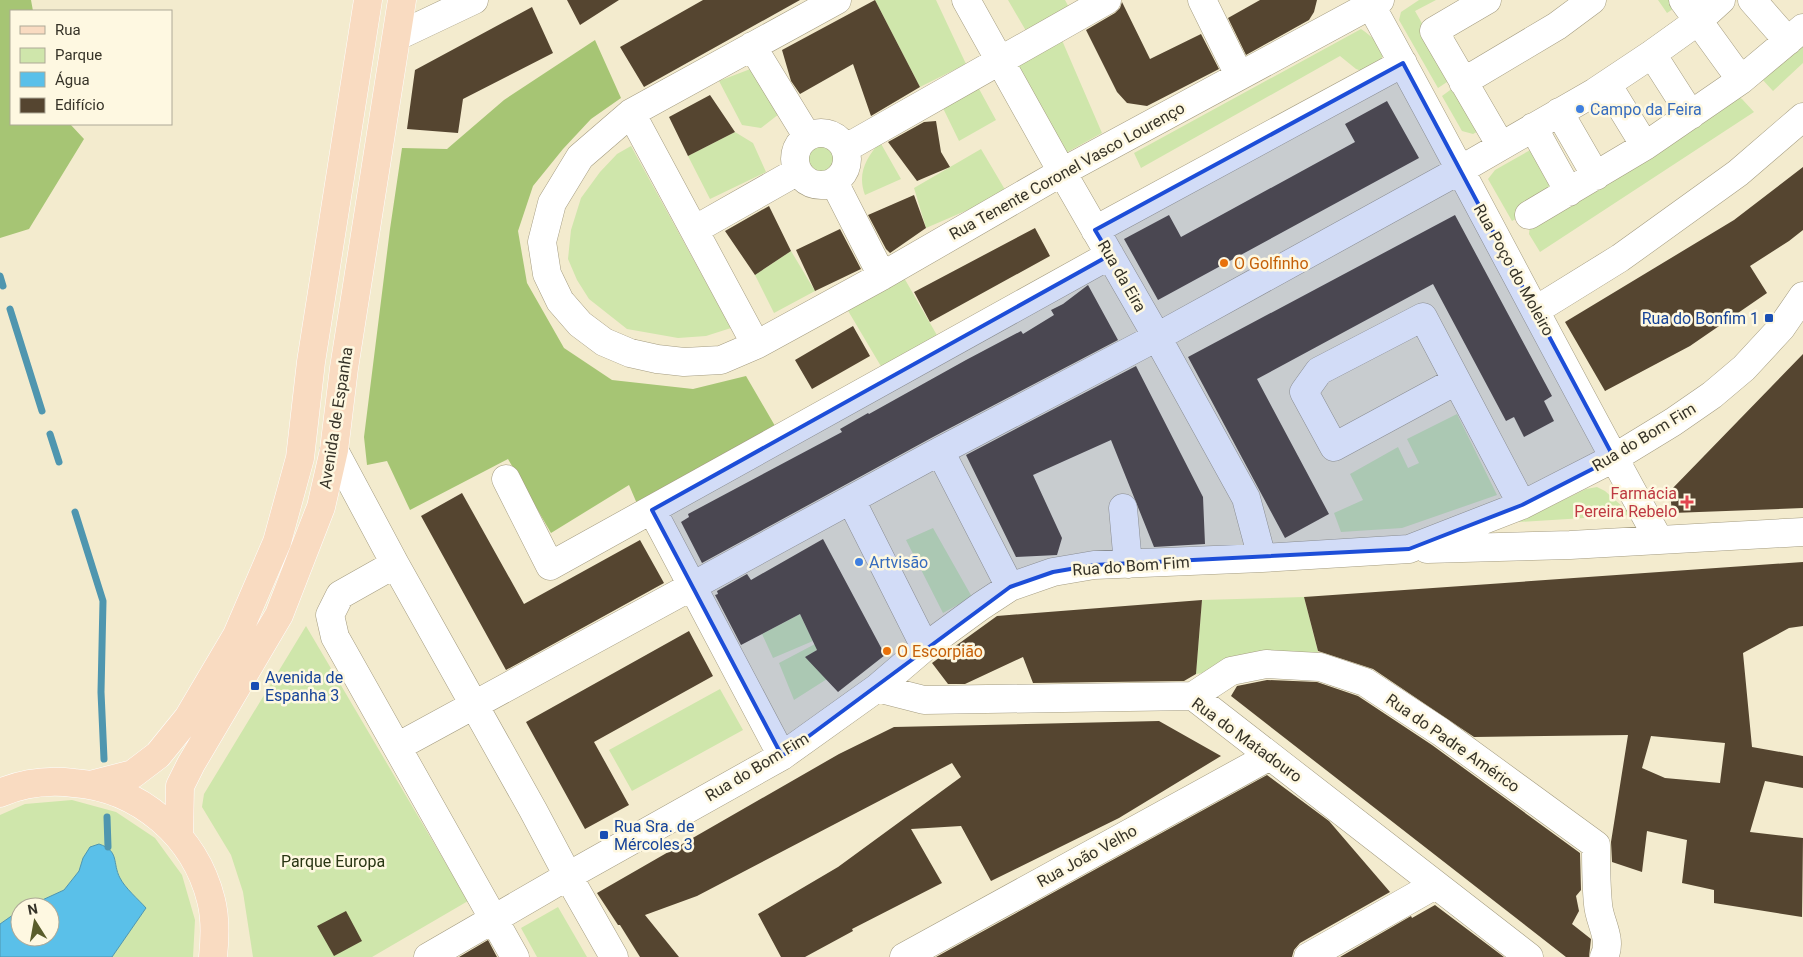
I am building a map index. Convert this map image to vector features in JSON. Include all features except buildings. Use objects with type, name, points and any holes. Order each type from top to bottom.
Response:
[{"type":"main road","name":"Avenida de Espanha","points":[[94,784],[133,774],[158,755],[188,718],[237,635],[277,542],[300,458],[311,362],[368,0]]},
{"type":"main road","name":"Avenida de Espanha","points":[[179,836],[180,786],[191,764],[279,616],[321,506],[334,450],[344,368],[373,177],[398,36],[402,0]]},
{"type":"main road","points":[[4,787],[54,781],[94,784],[122,794],[147,808],[179,836],[198,864],[211,901],[216,935],[214,957]]},
{"type":"street","points":[[398,36],[474,0]]},
{"type":"street","name":"Rua Tenente Coronel Vasco Lourenço","points":[[837,0],[631,113],[580,157],[552,203],[542,242],[547,274],[560,301],[580,324],[604,342],[630,353],[657,360],[684,362],[721,360],[756,345],[882,276],[1062,172],[1373,2]]},
{"type":"street","name":"Rua da Eira","points":[[966,0],[1246,498],[1262,558]]},
{"type":"street","points":[[846,148],[1107,0]]},
{"type":"street","points":[[1202,0],[1239,75]]},
{"type":"street","points":[[1487,0],[1434,31],[1501,146]]},
{"type":"street","points":[[1464,82],[1557,26],[1592,0]]},
{"type":"street","points":[[397,747],[940,451],[1157,337],[1460,170],[1606,84],[1652,54],[1690,10],[1721,0]]},
{"type":"street","points":[[1529,215],[1645,146],[1691,115],[1741,80],[1795,34],[1752,0]]},
{"type":"street","name":"Rua Poço do Moleiro","points":[[1373,2],[1403,63],[1659,540]]},
{"type":"street","points":[[1690,10],[1741,80]]},
{"type":"street","points":[[752,46],[807,136]]},
{"type":"street","points":[[1652,54],[1691,115]]},
{"type":"street","points":[[1095,230],[1403,63]]},
{"type":"street","points":[[1606,84],[1645,146]]},
{"type":"street","points":[[1559,112],[1596,176]]},
{"type":"street","points":[[631,113],[756,345]]},
{"type":"street","points":[[1536,310],[1620,258],[1730,178],[1803,116]]},
{"type":"street","points":[[1533,127],[1569,192]]},
{"type":"street","points":[[814,133],[829,133],[842,142],[846,148],[848,156],[845,171],[834,182],[818,185],[803,178],[798,171],[795,163],[797,148],[807,136],[814,133]]},
{"type":"street","points":[[694,230],[798,171]]},
{"type":"street","points":[[834,182],[882,276]]},
{"type":"street","points":[[506,479],[550,566],[1110,255]]},
{"type":"street","name":"Rua do Bom Fim","points":[[428,957],[782,756],[877,688],[924,647],[1010,587],[1053,572],[1094,565],[1409,550],[1522,505],[1614,458],[1672,422],[1712,395],[1744,368],[1782,328],[1803,296]]},
{"type":"street","points":[[1456,381],[1334,447],[1304,392],[1319,371],[1423,317],[1522,505]]},
{"type":"street","points":[[334,450],[395,564],[614,957]]},
{"type":"street","points":[[940,451],[1010,587]]},
{"type":"street","points":[[851,500],[924,647]]},
{"type":"street","points":[[1124,508],[1128,564]]},
{"type":"street","points":[[652,510],[782,756]]},
{"type":"street","points":[[1409,550],[1570,545],[1803,532]]},
{"type":"street","points":[[395,564],[340,594],[330,615],[335,637],[515,957]]},
{"type":"street","name":"Rua do Padre Américo","points":[[1193,696],[1231,671],[1266,664],[1320,667],[1366,682],[1442,732],[1596,845],[1598,906],[1607,936],[1604,957]]},
{"type":"street","name":"Rua do Matadouro","points":[[877,688],[924,700],[1193,696],[1529,957]]},
{"type":"street","name":"Rua João Velho","points":[[904,957],[1270,756]]},
{"type":"street","points":[[1308,957],[1435,885]]},
{"type":"highlighted area","points":[[1403,63],[1614,458],[1522,505],[1409,549],[1094,565],[1053,572],[1010,587],[782,756],[652,510],[1110,255],[1095,230]]},
{"type":"green space","points":[[0,0],[31,0],[33,10],[10,10],[10,125],[71,125],[84,139],[29,229],[0,238]]},
{"type":"green space","points":[[875,0],[936,0],[966,64],[920,87]]},
{"type":"green space","points":[[1008,0],[1065,0],[1072,13],[1029,36]]},
{"type":"green space","points":[[1419,0],[1436,0],[1415,11],[1453,78],[1438,88],[1399,20],[1401,12]]},
{"type":"green space","points":[[1658,0],[1675,0],[1679,5],[1667,13]]},
{"type":"green space","points":[[1361,29],[1382,50],[1380,61],[1367,73],[1356,69],[1340,56],[1141,168],[1134,153]]},
{"type":"green space","points":[[1803,32],[1803,63],[1773,91],[1761,78]]},
{"type":"green space","points":[[1061,38],[1102,133],[1062,155],[1015,66]]},
{"type":"green space","points":[[595,40],[621,98],[591,119],[563,149],[533,186],[518,231],[527,283],[564,348],[612,380],[693,389],[746,376],[782,438],[638,506],[629,485],[551,533],[508,459],[410,510],[387,461],[367,465],[364,437],[402,148],[447,149],[504,100]]},
{"type":"green space","points":[[753,68],[779,114],[761,128],[742,125],[719,81]]},
{"type":"green space","points":[[1457,85],[1482,129],[1473,134],[1462,131],[1442,96]]},
{"type":"green space","points":[[978,87],[996,120],[959,141],[942,106]]},
{"type":"green space","points":[[1732,93],[1742,99],[1754,112],[1540,252],[1529,234],[1530,225]]},
{"type":"green space","points":[[735,132],[753,143],[766,172],[710,199],[688,156]]},
{"type":"green space","points":[[880,142],[901,179],[865,195],[862,180],[864,167]]},
{"type":"green space","points":[[822,143],[833,148],[838,159],[833,170],[822,175],[811,170],[806,159],[811,148]]},
{"type":"green space","points":[[1539,145],[1565,192],[1512,221],[1488,179],[1495,170]]},
{"type":"green space","points":[[631,146],[731,328],[706,336],[678,338],[627,329],[589,299],[577,280],[568,259],[571,230],[581,198],[600,172],[617,154]]},
{"type":"green space","points":[[981,149],[1007,193],[926,228],[914,188]]},
{"type":"green space","points":[[791,251],[815,291],[774,313],[755,275]]},
{"type":"green space","points":[[903,276],[938,337],[882,368],[847,309]]},
{"type":"green space","points":[[1457,414],[1497,495],[1402,528],[1341,532],[1334,513],[1363,500],[1350,474],[1398,447],[1408,468],[1419,463],[1407,439]]},
{"type":"green space","points":[[1597,487],[1605,491],[1632,515],[1518,522],[1586,489]]},
{"type":"green space","points":[[933,528],[972,597],[943,613],[906,540]]},
{"type":"green space","points":[[1304,597],[1319,656],[1196,674],[1202,600]]},
{"type":"green space","points":[[800,614],[813,641],[773,658],[762,634]]},
{"type":"green space","name":"Parque Europa","points":[[306,626],[468,901],[372,957],[253,957],[243,892],[231,855],[202,807],[204,794]]},
{"type":"green space","points":[[815,644],[817,650],[806,657],[827,679],[794,700],[779,663]]},
{"type":"green space","points":[[720,689],[743,730],[632,791],[609,750]]},
{"type":"green space","points":[[72,800],[116,812],[155,838],[182,875],[195,920],[193,957],[112,957],[146,908],[122,882],[113,854],[106,847],[99,844],[83,858],[79,871],[64,890],[49,897],[10,897],[10,917],[0,924],[0,815],[25,804]]},
{"type":"green space","points":[[558,907],[587,957],[537,957],[521,928]]},
{"type":"water","points":[[99,844],[110,850],[122,882],[146,908],[112,957],[0,957],[0,924],[10,917],[10,947],[60,947],[60,897],[49,897],[64,890],[79,871],[83,858],[90,847]]},
{"type":"waterway","points":[[0,276],[3,286]]},
{"type":"waterway","points":[[10,309],[42,411]]},
{"type":"waterway","points":[[50,434],[59,462]]},
{"type":"waterway","points":[[75,512],[103,601],[101,692],[104,759]]},
{"type":"waterway","points":[[107,817],[108,847]]},
{"type":"place","name":"Campo da Feira","points":[[1580,109]]},
{"type":"place","name":"O Golfinho","points":[[1224,263]]},
{"type":"place","name":"Rua do Bonfim 1","points":[[1769,318]]},
{"type":"place","name":"Farmácia Pereira Rebelo","points":[[1687,502]]},
{"type":"place","name":"Artvisão","points":[[859,562]]},
{"type":"place","name":"O Escorpião","points":[[887,651]]},
{"type":"place","name":"Avenida de Espanha 3","points":[[255,686]]},
{"type":"place","name":"Rua Sra. de Mércoles 3","points":[[604,835]]}]
